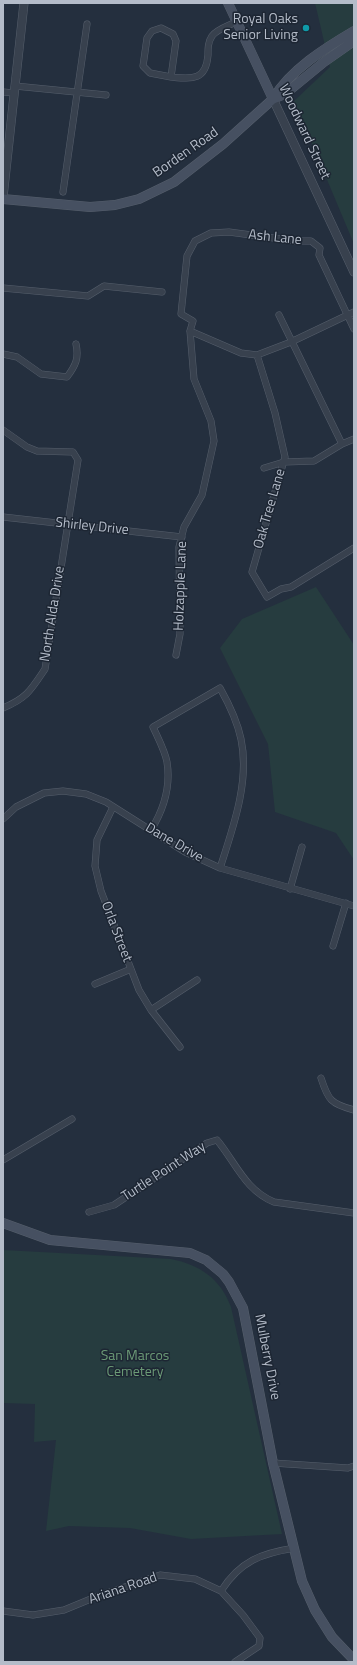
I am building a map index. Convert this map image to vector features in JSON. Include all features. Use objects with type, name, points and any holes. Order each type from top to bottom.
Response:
[{"type":"main road","name":"Woodward Street","points":[[228,3],[273,99]]},
{"type":"main road","points":[[329,52],[354,31]]},
{"type":"main road","name":"Borden Road","points":[[3,198],[90,208],[115,205],[139,199],[174,182],[224,144],[273,99],[285,94],[329,52],[354,40]]},
{"type":"main road","name":"Mulberry Drive","points":[[3,1223],[50,1240],[190,1253],[206,1260],[223,1274],[243,1308],[273,1462],[302,1580],[315,1610],[332,1637],[354,1660]]},
{"type":"street","points":[[3,198],[24,3]]},
{"type":"street","points":[[171,77],[176,41],[174,34],[161,28],[152,31],[147,38],[143,66],[150,72],[171,77],[190,79],[201,75],[207,65],[209,44],[212,37],[218,31],[236,22]]},
{"type":"street","points":[[63,192],[87,24]]},
{"type":"street","points":[[3,92],[15,89],[106,95]]},
{"type":"street","name":"Woodward Street","points":[[273,99],[354,272]]},
{"type":"street","name":"Ash Lane","points":[[211,233],[230,232],[296,241],[311,241],[320,248],[319,255],[354,329]]},
{"type":"street","name":"Holzapple Lane","points":[[176,655],[180,634],[179,547],[185,523],[202,495],[214,441],[211,421],[194,379],[190,331],[192,321],[181,314],[187,256],[195,241],[211,233]]},
{"type":"street","points":[[3,288],[88,296],[104,286],[162,292]]},
{"type":"street","points":[[190,331],[241,353],[257,355],[291,342],[354,312]]},
{"type":"street","points":[[279,315],[342,444]]},
{"type":"street","points":[[3,354],[17,357],[41,374],[67,377],[74,368],[78,356],[76,344]]},
{"type":"street","name":"Oak Tree Lane","points":[[257,355],[275,413],[284,462],[252,572],[267,598],[281,589],[291,587],[354,548]]},
{"type":"street","name":"North Alda Drive","points":[[3,430],[27,447],[37,450],[73,452],[78,460],[45,670],[31,691],[22,699],[3,708]]},
{"type":"street","points":[[264,468],[284,462],[314,461],[342,444],[354,440]]},
{"type":"street","name":"Shirley Drive","points":[[3,517],[182,537]]},
{"type":"street","points":[[151,830],[166,801],[168,786],[167,761],[153,727],[220,688],[233,712],[241,738],[244,759],[234,822],[220,868]]},
{"type":"street","name":"Dane Drive","points":[[3,819],[26,801],[44,793],[63,791],[86,794],[113,807],[185,852],[220,868],[354,906]]},
{"type":"street","name":"Orla Street","points":[[113,807],[97,840],[94,866],[101,891],[139,990],[151,1010],[180,1047]]},
{"type":"street","points":[[290,889],[302,847]]},
{"type":"street","points":[[333,946],[346,903]]},
{"type":"street","points":[[95,984],[130,969]]},
{"type":"street","points":[[151,1010],[197,980]]},
{"type":"street","points":[[321,1078],[327,1097],[336,1104],[354,1110]]},
{"type":"street","points":[[3,1160],[72,1119]]},
{"type":"street","name":"Turtle Point Way","points":[[89,1212],[114,1206],[207,1143],[218,1140],[252,1189],[261,1197],[274,1202],[354,1213]]},
{"type":"street","points":[[273,1462],[348,1468],[354,1466]]},
{"type":"street","points":[[222,1591],[229,1578],[247,1562],[262,1555],[295,1548]]},
{"type":"street","name":"Ariana Road","points":[[3,1611],[32,1615],[64,1610],[160,1574],[195,1579],[222,1591],[243,1615],[260,1638],[259,1646],[235,1662]]},
{"type":"green space","points":[[315,3],[354,3],[354,244],[294,101],[330,67]]},
{"type":"green space","points":[[316,587],[354,645],[354,860],[336,833],[275,812],[268,744],[220,648],[242,619]]},
{"type":"green space","name":"San Marcos Cemetery","points":[[3,1250],[171,1259],[200,1269],[215,1281],[221,1288],[231,1307],[282,1534],[191,1539],[130,1528],[69,1526],[46,1531],[56,1440],[34,1442],[35,1404],[3,1403]]},
{"type":"place","name":"Royal Oaks Senior Living","points":[[306,28]]}]
